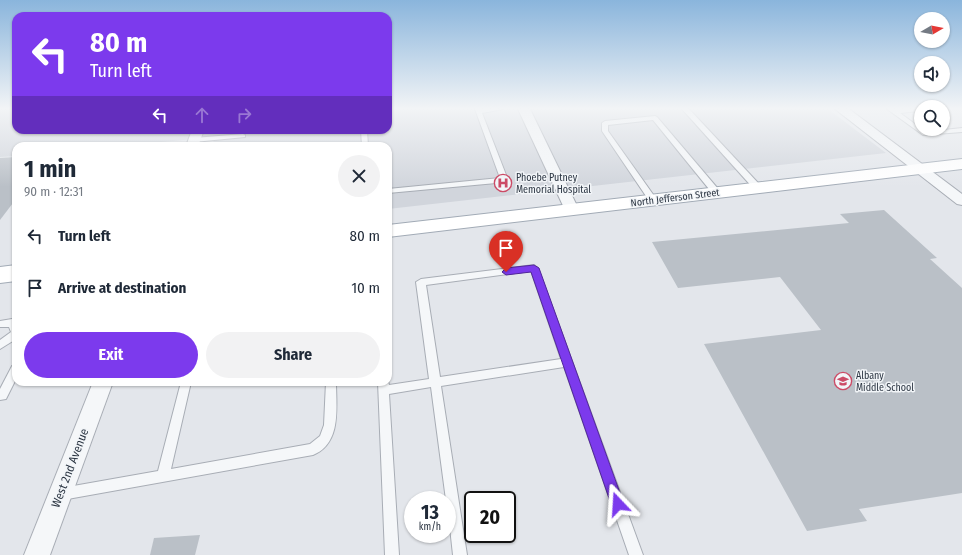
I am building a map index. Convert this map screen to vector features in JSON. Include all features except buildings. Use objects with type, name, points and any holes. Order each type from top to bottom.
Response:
[{"type":"main road","name":"North Jefferson Street","points":[[392,231],[962,164]]},
{"type":"main road","points":[[0,275],[12,274]]},
{"type":"street","points":[[536,135],[572,210]]},
{"type":"street","points":[[875,135],[962,201]]},
{"type":"street","name":"West 2nd Avenue","points":[[38,555],[101,386]]},
{"type":"lane","points":[[195,139],[228,135]]},
{"type":"lane","points":[[392,190],[504,180],[488,135]]},
{"type":"lane","points":[[608,135],[653,200]]},
{"type":"lane","points":[[669,135],[716,192]]},
{"type":"lane","points":[[709,135],[757,187]]},
{"type":"lane","points":[[460,555],[421,282],[534,268],[636,555]]},
{"type":"lane","points":[[3,324],[12,323]]},
{"type":"lane","points":[[0,336],[12,334]]},
{"type":"lane","points":[[0,345],[12,336]]},
{"type":"lane","points":[[392,385],[436,383],[568,362]]},
{"type":"lane","points":[[2,396],[12,377]]},
{"type":"lane","points":[[163,476],[185,386]]},
{"type":"lane","points":[[60,494],[313,449],[325,439],[330,425],[331,386]]},
{"type":"lane","points":[[383,386],[392,555]]},
{"type":"shaded area","name":"Phoebe Putney Memorial Hospital","points":[[0,135],[862,135],[886,153],[392,209],[392,142],[213,142],[215,137],[162,142],[12,142],[12,156],[0,157]]},
{"type":"place","name":"Phoebe Putney Memorial Hospital","points":[[503,183]]},
{"type":"place","name":"Albany Middle School","points":[[843,381]]},
{"type":"route","points":[[506,272],[534,268],[618,504]]}]
